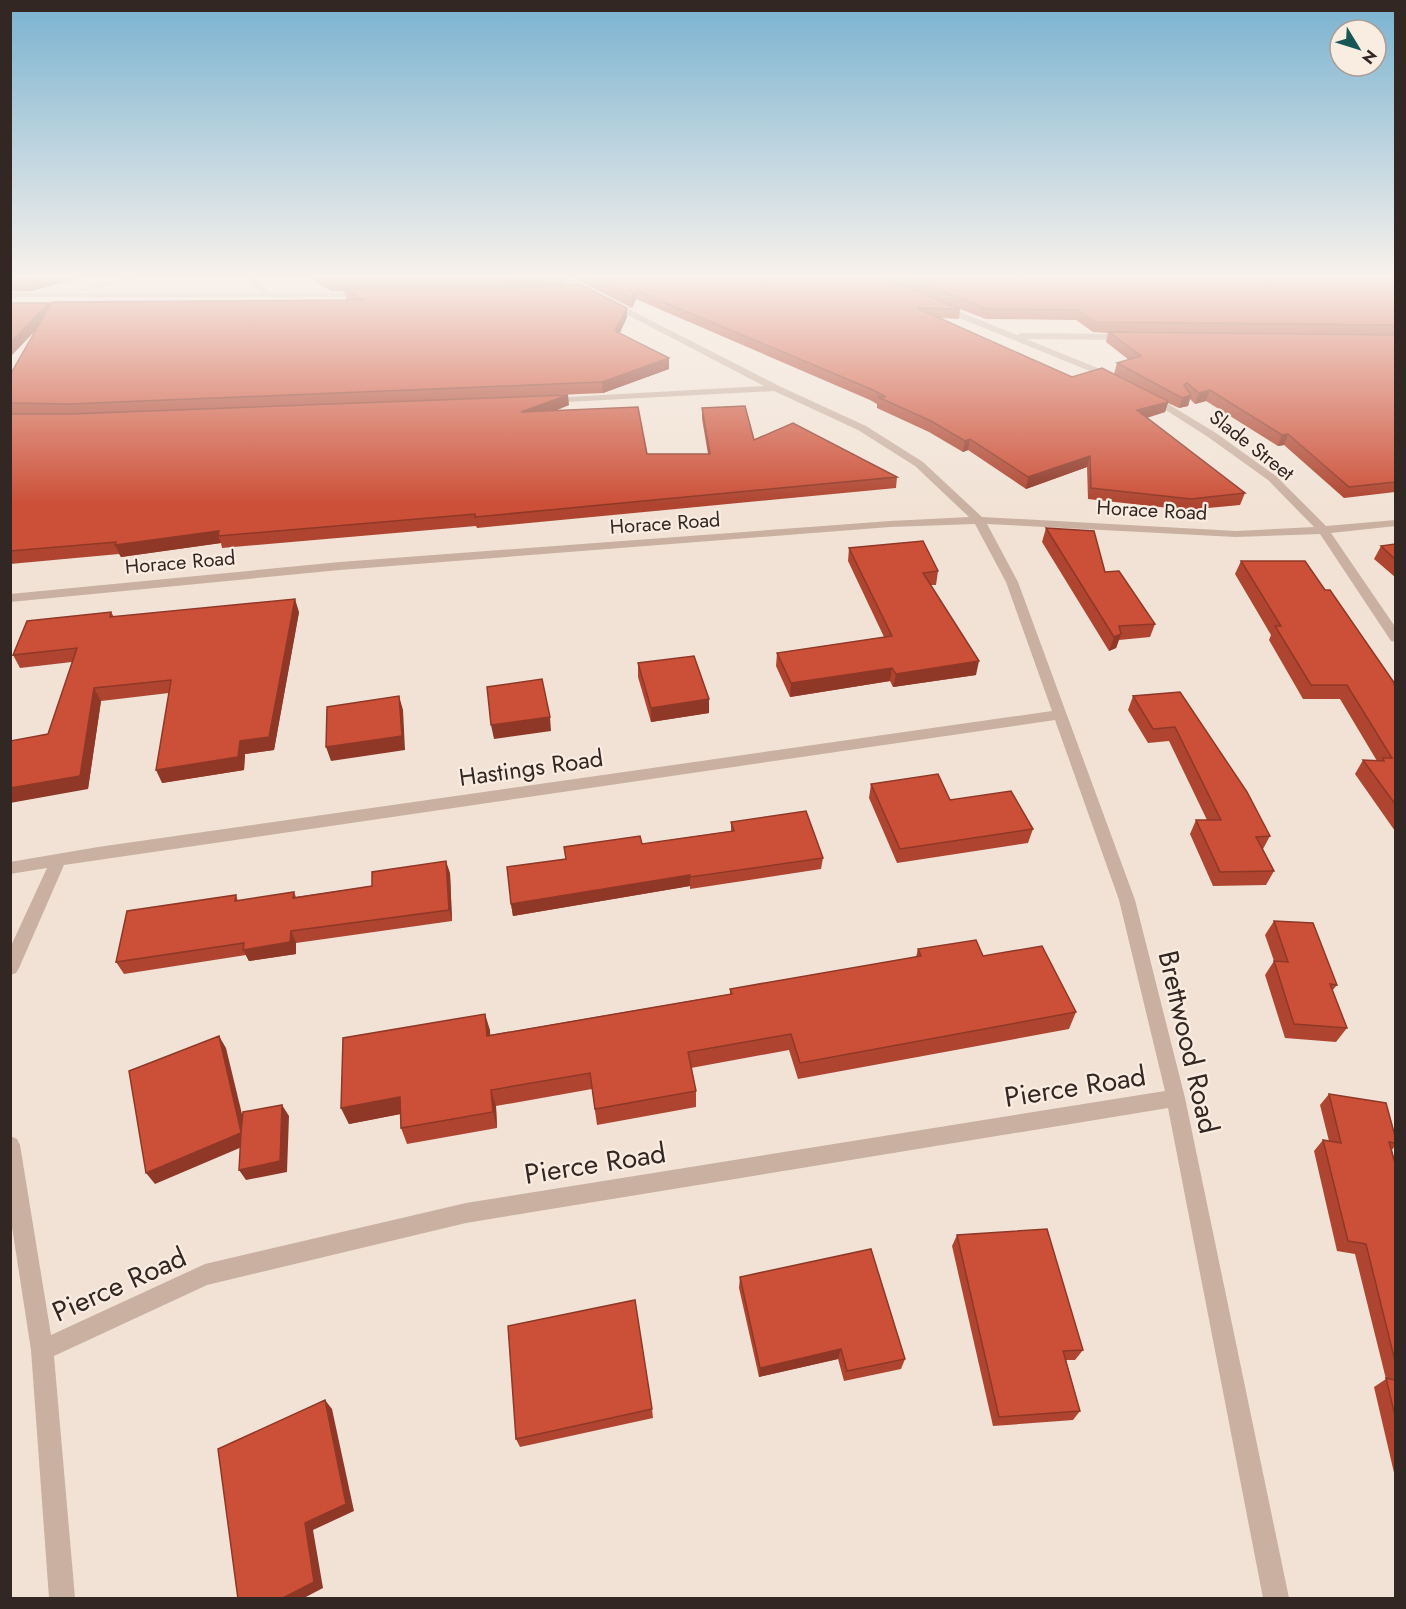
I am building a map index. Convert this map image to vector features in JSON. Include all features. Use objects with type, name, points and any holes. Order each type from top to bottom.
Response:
[{"type":"street","name":"Brettwood Road","points":[[707,353],[862,428],[919,464],[979,519],[1012,582],[1058,715],[1127,900],[1176,1098],[1276,1599]]},
{"type":"street","points":[[1053,353],[1124,383]]},
{"type":"street","points":[[544,401],[776,388]]},
{"type":"street","name":"Slade Street","points":[[1145,393],[1212,435],[1272,478],[1323,530],[1395,638]]},
{"type":"street","name":"Horace Road","points":[[10,598],[340,566],[979,519],[1236,534],[1323,530],[1395,523]]},
{"type":"street","name":"Hastings Road","points":[[10,868],[1058,715]]},
{"type":"street","points":[[10,968],[58,861]]},
{"type":"street","name":"Pierce Road","points":[[42,1350],[206,1275],[466,1213],[1176,1098]]},
{"type":"street","points":[[10,1145],[42,1350],[62,1599]]},
{"type":"building","points":[[23,353],[659,353],[669,358],[602,382],[70,404],[10,403],[10,375]]},
{"type":"building","points":[[785,353],[1018,353],[1072,377],[1102,368],[1166,400],[1168,402],[1137,410],[1245,493],[1191,499],[1091,488],[1090,456],[1028,477],[970,439],[965,441],[931,421],[878,397],[886,397]]},
{"type":"building","points":[[1137,353],[1395,353],[1395,482],[1349,487],[1288,434],[1282,435],[1210,390],[1199,393],[1187,383],[1184,385],[1191,395],[1182,398],[1117,363],[1141,356]]},
{"type":"building","points":[[568,395],[521,412],[638,407],[647,454],[710,454],[702,408],[745,406],[754,440],[793,423],[897,477],[475,517],[475,514],[218,536],[219,531],[115,545],[116,542],[10,551],[10,414],[70,414]]},
{"type":"building","points":[[1046,528],[1094,531],[1105,572],[1119,571],[1155,624],[1119,626],[1121,634],[1114,637]]},
{"type":"building","points":[[923,541],[938,571],[923,573],[979,661],[896,674],[892,668],[791,683],[777,653],[892,636],[849,548]]},
{"type":"building","points":[[1395,544],[1395,559],[1381,546]]},
{"type":"building","points":[[1241,561],[1305,561],[1325,590],[1330,590],[1395,684],[1395,804],[1363,760],[1384,761],[1383,758],[1392,758],[1347,685],[1311,685],[1275,626],[1281,626]]},
{"type":"building","points":[[295,599],[269,737],[240,741],[238,757],[156,770],[171,680],[94,688],[80,776],[10,788],[10,741],[48,734],[77,648],[13,655],[27,621],[111,612],[110,617]]},
{"type":"building","points":[[694,656],[709,699],[651,708],[638,663]]},
{"type":"building","points":[[542,679],[550,717],[491,725],[487,687]]},
{"type":"building","points":[[1180,692],[1247,792],[1270,836],[1256,837],[1274,871],[1220,872],[1196,820],[1221,820],[1175,727],[1153,729],[1133,696]]},
{"type":"building","points":[[399,696],[402,736],[326,747],[327,707]]},
{"type":"building","points":[[938,774],[950,800],[1011,791],[1033,829],[900,849],[871,784]]},
{"type":"building","points":[[806,811],[823,858],[690,877],[690,875],[511,904],[507,867],[566,859],[564,847],[640,836],[642,844],[734,831],[731,822]]},
{"type":"building","points":[[446,861],[449,910],[291,931],[290,942],[243,950],[244,943],[116,962],[127,911],[236,895],[235,901],[294,892],[293,898],[372,886],[372,872]]},
{"type":"building","points":[[1274,921],[1313,923],[1337,985],[1330,984],[1347,1028],[1294,1024],[1274,961],[1288,962]]},
{"type":"building","points":[[976,940],[983,956],[1042,946],[1076,1012],[800,1063],[791,1034],[688,1052],[696,1091],[595,1109],[590,1073],[491,1090],[493,1112],[401,1128],[400,1097],[341,1108],[343,1038],[485,1014],[487,1036],[732,994],[730,989],[921,956],[918,949]]},
{"type":"building","points":[[219,1036],[241,1132],[243,1112],[282,1105],[280,1161],[239,1170],[241,1133],[146,1173],[129,1071]]},
{"type":"building","points":[[1329,1094],[1386,1103],[1395,1136],[1395,1143],[1389,1142],[1395,1163],[1395,1361],[1366,1244],[1348,1241],[1323,1140],[1341,1143]]},
{"type":"building","points":[[1047,1229],[1083,1350],[1063,1351],[1080,1411],[999,1417],[957,1235]]},
{"type":"building","points":[[871,1249],[905,1359],[847,1371],[841,1349],[760,1368],[740,1277]]},
{"type":"building","points":[[635,1300],[652,1409],[516,1439],[508,1326]]},
{"type":"building","points":[[1386,1378],[1395,1380],[1395,1416]]},
{"type":"building","points":[[325,1400],[346,1504],[305,1523],[314,1582],[281,1599],[238,1599],[218,1449]]}]
